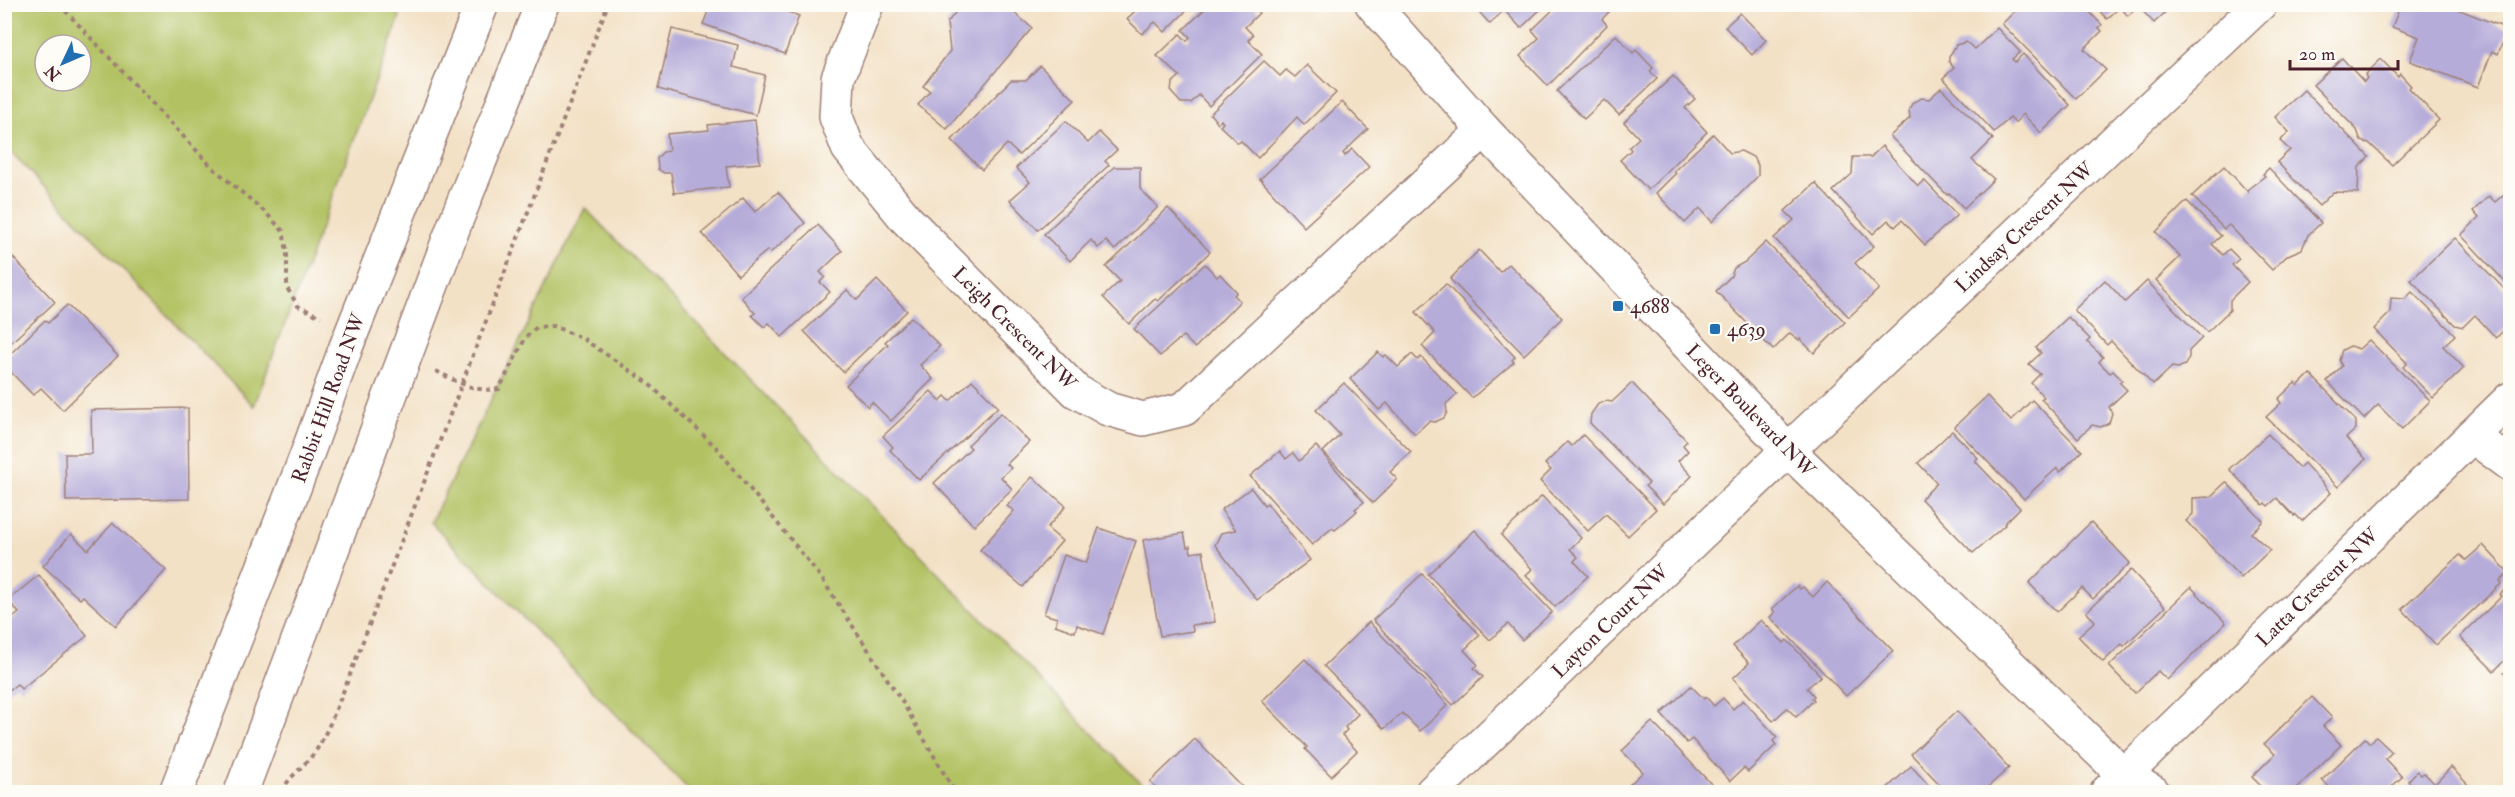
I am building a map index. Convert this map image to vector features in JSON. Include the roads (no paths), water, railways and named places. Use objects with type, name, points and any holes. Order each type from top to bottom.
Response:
[{"type":"street","name":"Rabbit Hill Road NW","points":[[176,792],[306,458],[352,332],[482,4]]},
{"type":"street","points":[[241,792],[454,226],[542,4]]},
{"type":"street","name":"Leigh Crescent NW","points":[[867,4],[838,78],[836,117],[848,148],[906,219],[1076,390],[1108,409],[1143,418],[1184,409],[1484,129]]},
{"type":"street","name":"Leger Boulevard NW","points":[[1372,4],[1484,129],[1788,450],[2116,784],[2153,792]]},
{"type":"street","name":"Lindsay Crescent NW","points":[[1788,450],[2260,4]]},
{"type":"street","name":"Latta Crescent NW","points":[[2116,784],[2511,399]]},
{"type":"street","points":[[2472,436],[2511,464]]},
{"type":"street","name":"Layton Court NW","points":[[1432,792],[1788,450]]},
{"type":"place","name":"4688","points":[[1618,306]]},
{"type":"place","name":"4639","points":[[1715,329]]}]
